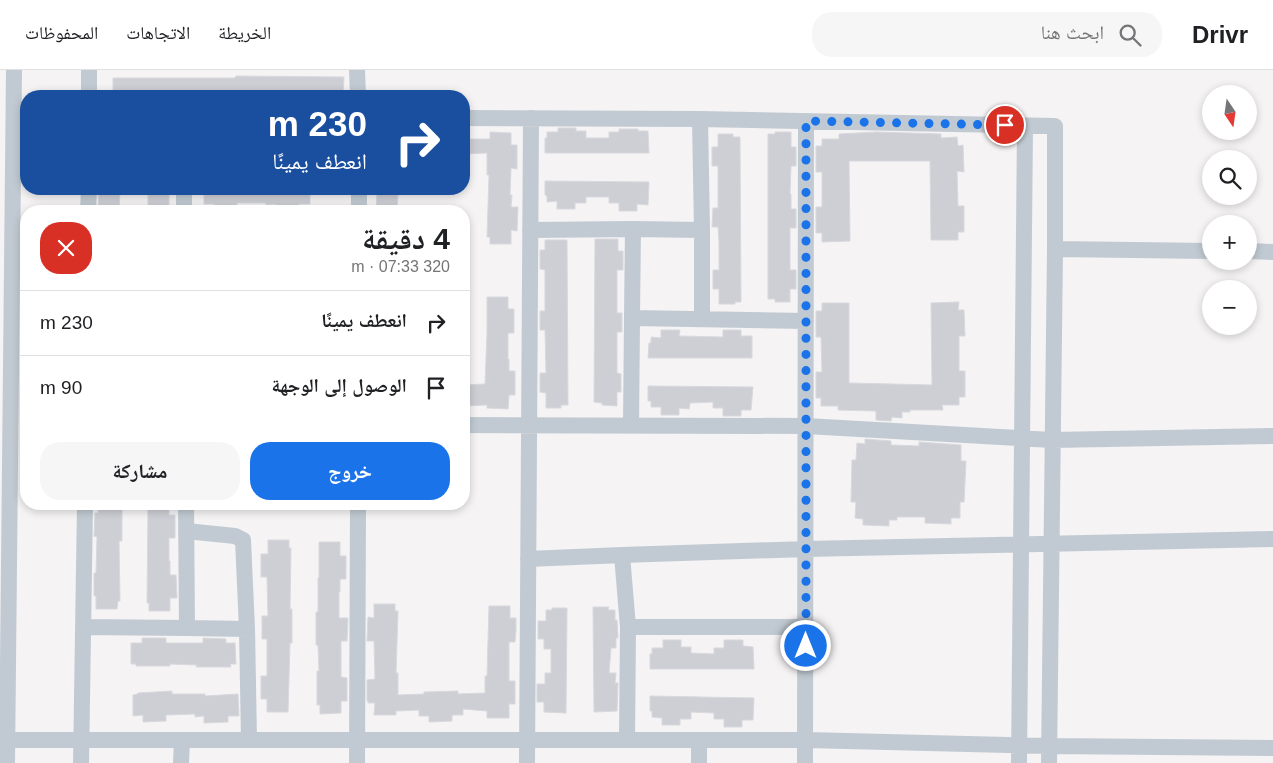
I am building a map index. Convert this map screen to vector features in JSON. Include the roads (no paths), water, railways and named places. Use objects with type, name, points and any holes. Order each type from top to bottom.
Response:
[{"type":"street","points":[[7,763],[4,740],[14,70]]},
{"type":"street","points":[[89,70],[89,90]]},
{"type":"street","points":[[357,70],[358,90]]},
{"type":"street","points":[[470,118],[700,119],[1055,126],[1049,763]]},
{"type":"street","points":[[527,763],[531,118]]},
{"type":"street","points":[[700,119],[702,319]]},
{"type":"street","points":[[805,763],[806,121]]},
{"type":"street","points":[[1019,763],[1025,126]]},
{"type":"street","points":[[631,426],[633,229]]},
{"type":"street","points":[[530,230],[702,230]]},
{"type":"street","points":[[1055,249],[1202,251]]},
{"type":"street","points":[[1257,251],[1273,252]]},
{"type":"street","points":[[632,318],[806,322]]},
{"type":"street","points":[[470,425],[806,426],[1052,440],[1273,436]]},
{"type":"street","points":[[81,763],[84,510]]},
{"type":"street","points":[[186,510],[187,628]]},
{"type":"street","points":[[356,763],[358,510]]},
{"type":"street","points":[[186,531],[235,536],[243,540],[249,740]]},
{"type":"street","points":[[528,559],[806,549],[1273,539]]},
{"type":"street","points":[[622,555],[628,627],[627,740]]},
{"type":"street","points":[[83,627],[247,629]]},
{"type":"street","points":[[628,627],[806,627]]},
{"type":"street","points":[[4,740],[806,740],[1049,746],[1273,748]]},
{"type":"street","points":[[181,763],[182,740]]},
{"type":"street","points":[[699,763],[700,740]]}]
